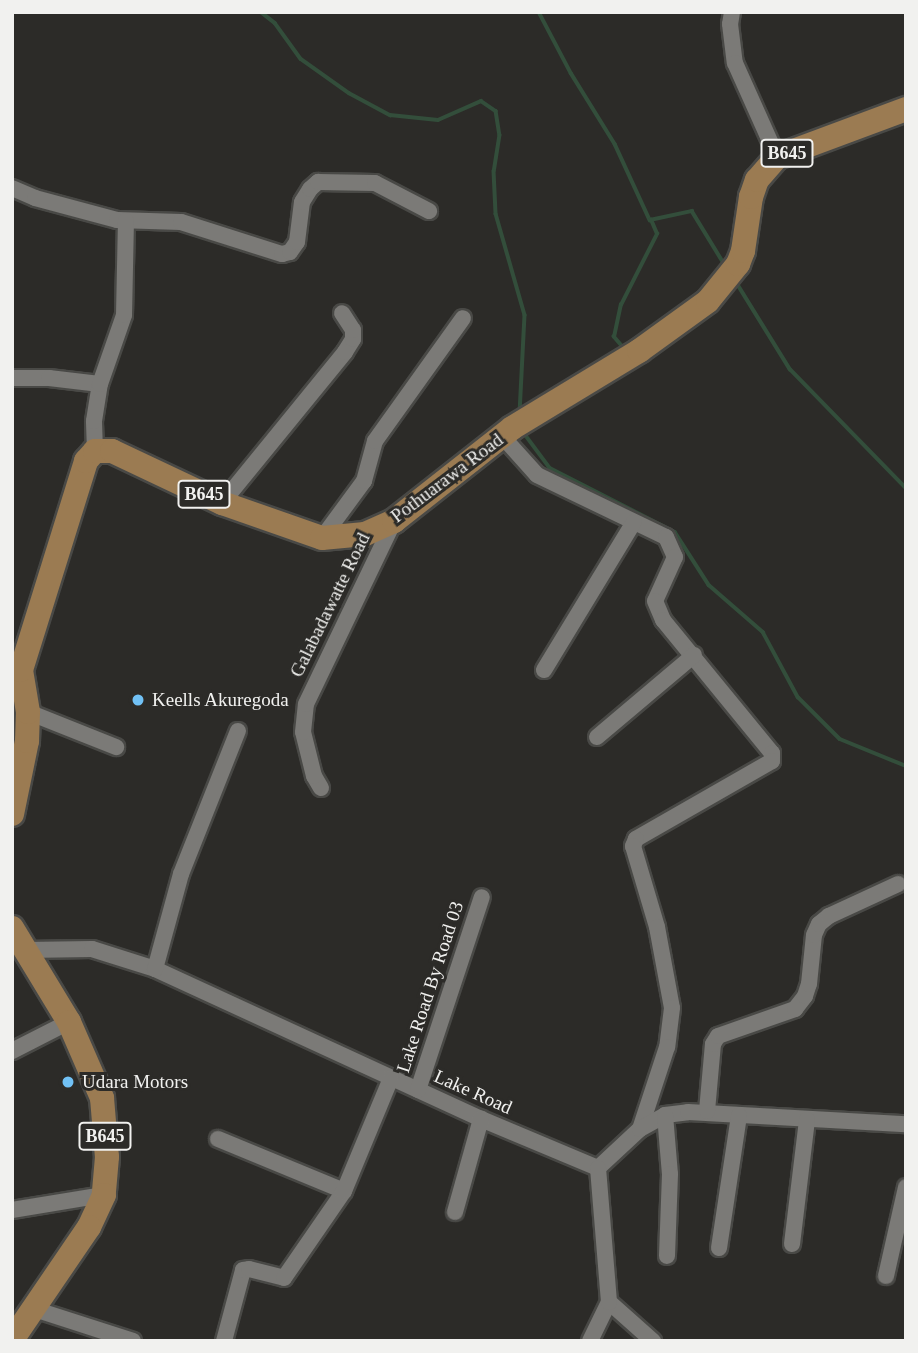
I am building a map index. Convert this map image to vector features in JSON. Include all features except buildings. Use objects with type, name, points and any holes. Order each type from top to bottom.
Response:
[{"type":"main road","name":"B645","points":[[777,157],[906,108]]},
{"type":"main road","name":"Pothuarawa Road","points":[[95,450],[112,451],[222,503],[321,538],[365,534],[394,521],[536,412],[639,351],[692,315],[733,272],[743,251],[751,197],[757,180],[777,157]]},
{"type":"main road","points":[[12,814],[27,741],[28,712],[21,670],[86,461],[95,450]]},
{"type":"main road","name":"B645","points":[[16,938],[69,1022],[102,1098],[107,1157],[104,1195],[89,1227],[34,1309],[19,1339]]},
{"type":"street","points":[[732,12],[730,24],[735,63],[777,157]]},
{"type":"street","points":[[12,188],[35,198],[126,221],[181,222],[282,254],[290,252],[297,242],[302,202],[318,182],[376,183],[429,211]]},
{"type":"street","points":[[95,450],[93,421],[100,384],[124,314],[126,221]]},
{"type":"street","points":[[222,503],[345,352],[353,339],[353,330],[342,313]]},
{"type":"street","points":[[321,538],[364,481],[375,441],[463,318]]},
{"type":"street","points":[[12,378],[49,378],[100,384]]},
{"type":"street","points":[[507,432],[537,475],[666,537],[675,556],[655,601],[663,620],[772,753],[772,761],[636,839],[633,846],[657,927],[672,1008],[667,1047],[640,1129]]},
{"type":"street","name":"Galabadawatte Road","points":[[321,788],[314,776],[303,732],[306,704],[394,521]]},
{"type":"street","points":[[544,670],[634,522]]},
{"type":"street","points":[[597,737],[694,655]]},
{"type":"street","points":[[28,712],[116,747]]},
{"type":"street","points":[[155,969],[181,874],[238,731]]},
{"type":"street","points":[[706,1111],[713,1044],[718,1036],[727,1030],[795,1009],[806,996],[814,935],[819,924],[829,916],[898,884]]},
{"type":"street","name":"Lake Road By Road 03","points":[[418,1090],[482,897]]},
{"type":"street","name":"Lake Road","points":[[16,938],[92,949],[155,969],[481,1119],[598,1168]]},
{"type":"street","points":[[12,1051],[69,1022]]},
{"type":"street","points":[[242,1341],[225,1336],[243,1270],[249,1269],[284,1278],[344,1191],[391,1078]]},
{"type":"street","points":[[590,1341],[609,1302],[598,1168],[640,1129],[665,1115],[706,1111],[807,1120],[906,1124]]},
{"type":"street","points":[[665,1115],[670,1174],[667,1256]]},
{"type":"street","points":[[719,1248],[740,1115]]},
{"type":"street","points":[[455,1212],[481,1119]]},
{"type":"street","points":[[792,1244],[807,1120]]},
{"type":"street","points":[[218,1139],[344,1191]]},
{"type":"street","points":[[886,1276],[906,1187]]},
{"type":"street","points":[[12,1210],[104,1195]]},
{"type":"street","points":[[609,1302],[653,1341]]},
{"type":"street","points":[[34,1309],[133,1341]]},
{"type":"waterway","points":[[261,12],[275,23],[301,59],[349,93],[390,115],[438,120],[481,101],[496,111],[500,135],[494,171],[496,214],[525,315],[520,413]]},
{"type":"waterway","points":[[539,12],[571,73],[615,144],[650,220],[692,211],[725,265]]},
{"type":"waterway","points":[[624,349],[614,337],[621,305],[657,234],[651,220]]},
{"type":"waterway","points":[[735,280],[790,369],[906,488]]},
{"type":"waterway","points":[[524,433],[550,468],[675,532],[709,585],[763,632],[798,697],[840,739],[906,766]]},
{"type":"place","name":"Keells Akuregoda","points":[[138,700]]},
{"type":"place","name":"Udara Motors","points":[[68,1082]]}]
